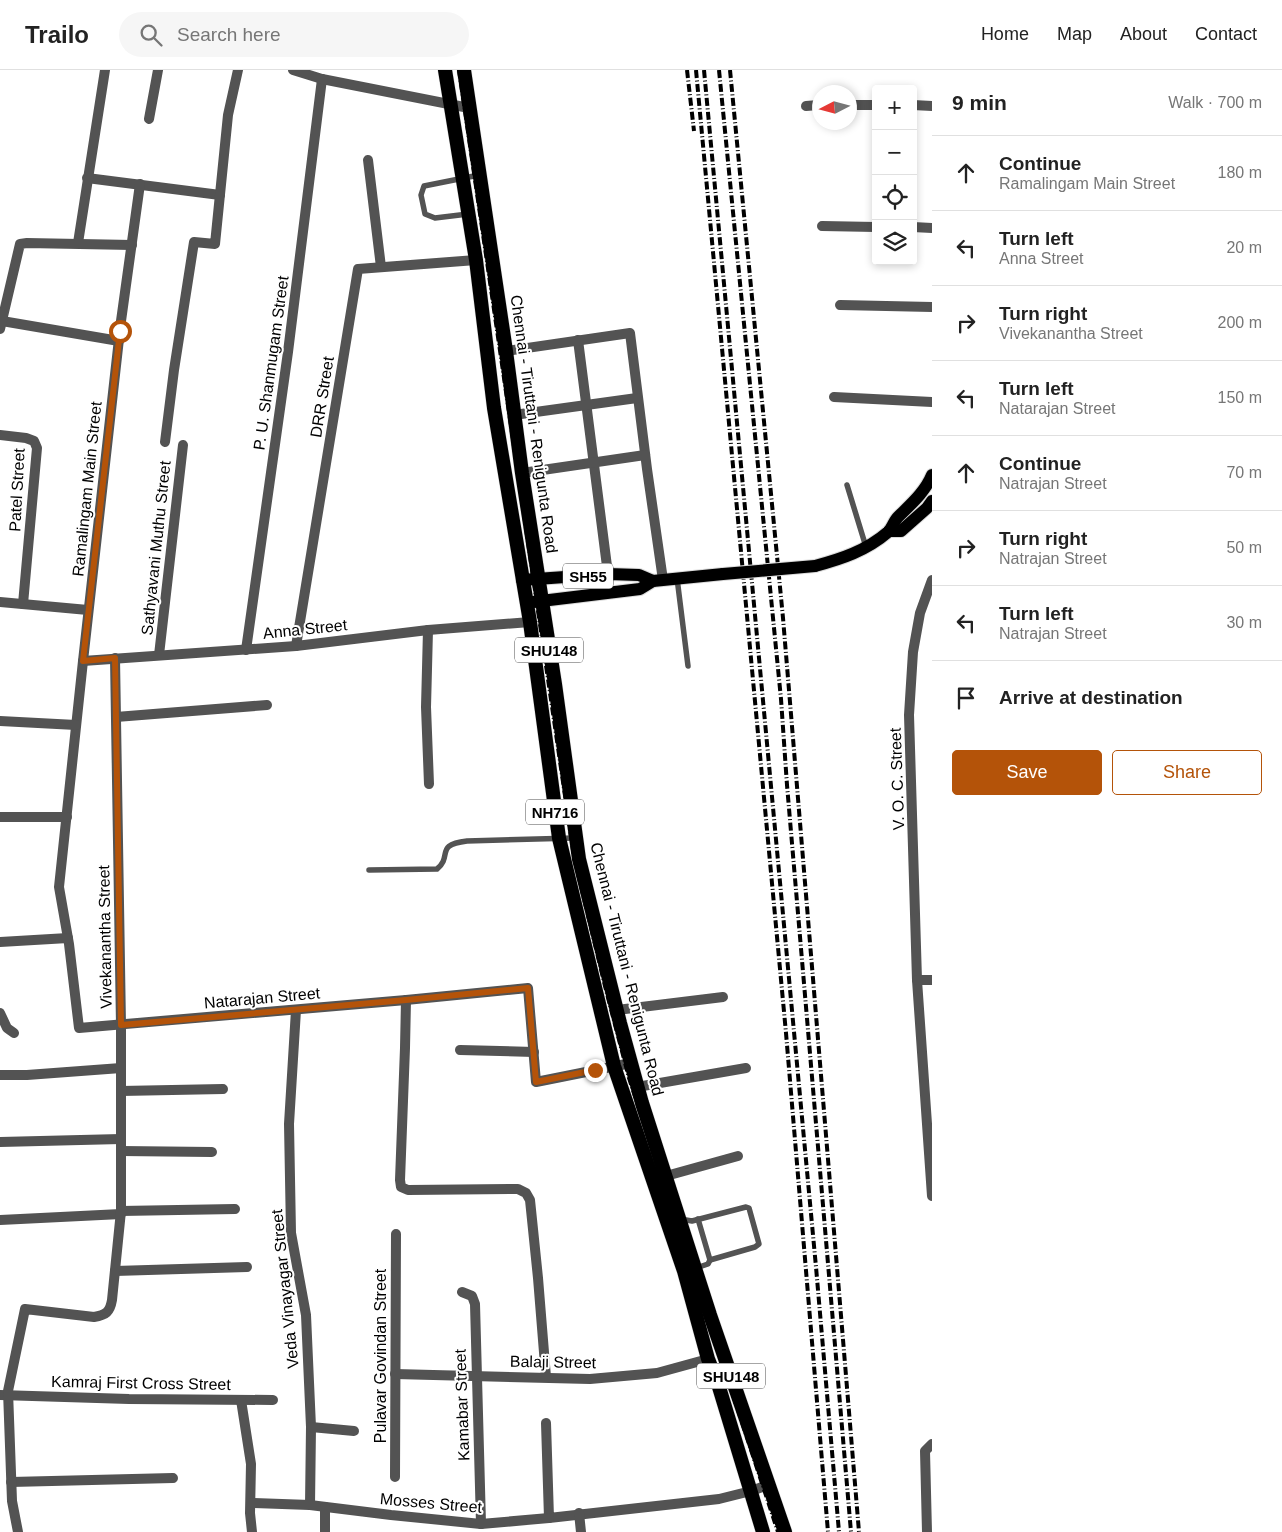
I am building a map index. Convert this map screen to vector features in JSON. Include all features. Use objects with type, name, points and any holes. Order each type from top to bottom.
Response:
[{"type":"highway","name":"Chennai - Tiruttani - Renigunta Road","points":[[445,70],[476,260],[501,454],[530,622],[559,838],[614,1066],[785,1532]]},
{"type":"highway","name":"Chennai - Tiruttani - Renigunta Road","points":[[464,70],[579,858],[637,1087],[680,1220],[708,1359],[719,1387],[763,1532]]},
{"type":"highway","points":[[501,454],[519,452]]},
{"type":"main road","points":[[658,580],[815,566],[857,553],[889,531],[894,521],[929,483],[932,475]]},
{"type":"main road","points":[[889,531],[901,531],[927,508],[932,501]]},
{"type":"main road","name":"SH55","points":[[522,580],[608,574],[639,575],[658,580]]},
{"type":"main road","name":"SH55","points":[[526,603],[640,589],[658,580]]},
{"type":"street","points":[[78,243],[105,70]]},
{"type":"street","points":[[149,119],[158,70]]},
{"type":"street","points":[[165,442],[194,242],[215,244],[228,115],[238,70]]},
{"type":"street","points":[[293,70],[322,80],[469,108]]},
{"type":"street","name":"P. U. Shanmugam Street","points":[[246,650],[288,352],[322,80]]},
{"type":"street","points":[[857,105],[872,105]]},
{"type":"street","points":[[806,106],[812,106]]},
{"type":"street","points":[[917,106],[932,106]]},
{"type":"street","points":[[368,160],[381,266]]},
{"type":"street","points":[[88,178],[220,195]]},
{"type":"street","points":[[119,341],[1,325],[20,244],[27,242],[132,246],[140,184]]},
{"type":"street","points":[[822,226],[872,227]]},
{"type":"street","points":[[917,228],[932,228]]},
{"type":"street","name":"Ramalingam Main Street","points":[[83,661],[121,321],[132,246]]},
{"type":"street","name":"DRR Street","points":[[296,646],[358,269],[476,260]]},
{"type":"street","points":[[840,305],[932,307]]},
{"type":"street","points":[[506,351],[630,333],[658,580]]},
{"type":"street","points":[[578,340],[608,574]]},
{"type":"street","points":[[834,397],[932,402]]},
{"type":"street","points":[[514,415],[637,398]]},
{"type":"street","name":"Patel Street","points":[[0,435],[34,441],[37,448],[23,604]]},
{"type":"street","name":"Sathyavani Muthu Street","points":[[159,655],[183,445]]},
{"type":"street","points":[[522,473],[645,455]]},
{"type":"street","name":"V. O. C. Street","points":[[932,580],[920,613],[915,643],[910,715],[917,980],[932,1196]]},
{"type":"street","points":[[0,602],[88,610]]},
{"type":"street","name":"Anna Street","points":[[83,661],[296,646],[428,630],[530,622]]},
{"type":"street","points":[[428,630],[426,707],[429,784]]},
{"type":"street","name":"Vivekanantha Street","points":[[4,1396],[25,1309],[94,1317],[105,1315],[111,1308],[121,1213],[121,1025],[115,658]]},
{"type":"street","points":[[83,661],[60,887],[79,1028],[121,1025]]},
{"type":"street","points":[[116,717],[266,705]]},
{"type":"street","points":[[0,721],[76,725]]},
{"type":"street","points":[[0,817],[67,817]]},
{"type":"street","points":[[0,942],[68,938]]},
{"type":"street","points":[[917,980],[932,980]]},
{"type":"street","name":"Natarajan Street","points":[[121,1025],[528,988],[534,1052]]},
{"type":"street","points":[[617,1010],[723,997]]},
{"type":"street","points":[[406,1000],[401,1187],[408,1190],[518,1189],[526,1193],[530,1200],[546,1377]]},
{"type":"street","name":"Veda Vinayagar Street","points":[[296,1010],[289,1124],[291,1233],[306,1315],[311,1427],[310,1505]]},
{"type":"street","points":[[0,1014],[7,1028],[14,1033]]},
{"type":"street","points":[[460,1050],[534,1052],[536,1082],[631,1063]]},
{"type":"street","points":[[0,1075],[26,1075],[121,1068]]},
{"type":"street","points":[[637,1087],[746,1068]]},
{"type":"street","points":[[121,1091],[223,1089]]},
{"type":"street","points":[[0,1142],[121,1139]]},
{"type":"street","points":[[121,1151],[212,1152]]},
{"type":"street","points":[[666,1176],[738,1156]]},
{"type":"street","points":[[0,1220],[235,1209]]},
{"type":"street","name":"Pulavar Govindan Street","points":[[395,1477],[396,1234]]},
{"type":"street","points":[[115,1271],[247,1267]]},
{"type":"street","name":"Kamabar Street","points":[[462,1292],[472,1296],[475,1304],[481,1524]]},
{"type":"street","name":"Balaji Street","points":[[395,1374],[590,1379],[657,1373],[708,1359]]},
{"type":"street","points":[[4,1396],[12,1501],[18,1532]]},
{"type":"street","name":"Kamraj First Cross Street","points":[[4,1396],[273,1400]]},
{"type":"street","points":[[241,1400],[251,1464],[250,1513],[252,1532]]},
{"type":"street","points":[[546,1423],[549,1518]]},
{"type":"street","points":[[311,1427],[354,1431]]},
{"type":"street","points":[[927,1532],[925,1451],[932,1444]]},
{"type":"street","points":[[11,1482],[173,1478]]},
{"type":"street","name":"Mosses Street","points":[[250,1503],[325,1506],[396,1516],[481,1524],[719,1499],[768,1485]]},
{"type":"street","points":[[325,1506],[326,1532]]},
{"type":"street","points":[[580,1513],[580,1532]]},
{"type":"lane","points":[[468,214],[435,218],[425,214],[421,195],[424,186],[479,175]]},
{"type":"lane","points":[[847,485],[866,547]]},
{"type":"lane","points":[[677,578],[688,666]]},
{"type":"lane","points":[[369,870],[437,869],[441,866],[447,847],[452,843],[576,838]]},
{"type":"lane","points":[[680,1220],[698,1220],[746,1207],[749,1208],[758,1244],[755,1247],[710,1260],[708,1264],[690,1270]]},
{"type":"lane","points":[[698,1220],[710,1260]]},
{"type":"railway","points":[[459,70],[574,857],[629,1078],[778,1532]]},
{"type":"railway","points":[[687,70],[694,131]]},
{"type":"railway","points":[[696,70],[786,1033],[828,1532]]},
{"type":"railway","points":[[704,70],[839,1532]]},
{"type":"railway","points":[[719,70],[781,699],[851,1532]]},
{"type":"railway","points":[[730,70],[783,618],[859,1532]]},
{"type":"route","points":[[120,331],[83,661],[115,658],[121,1025],[528,988],[536,1082],[595,1070]]}]
